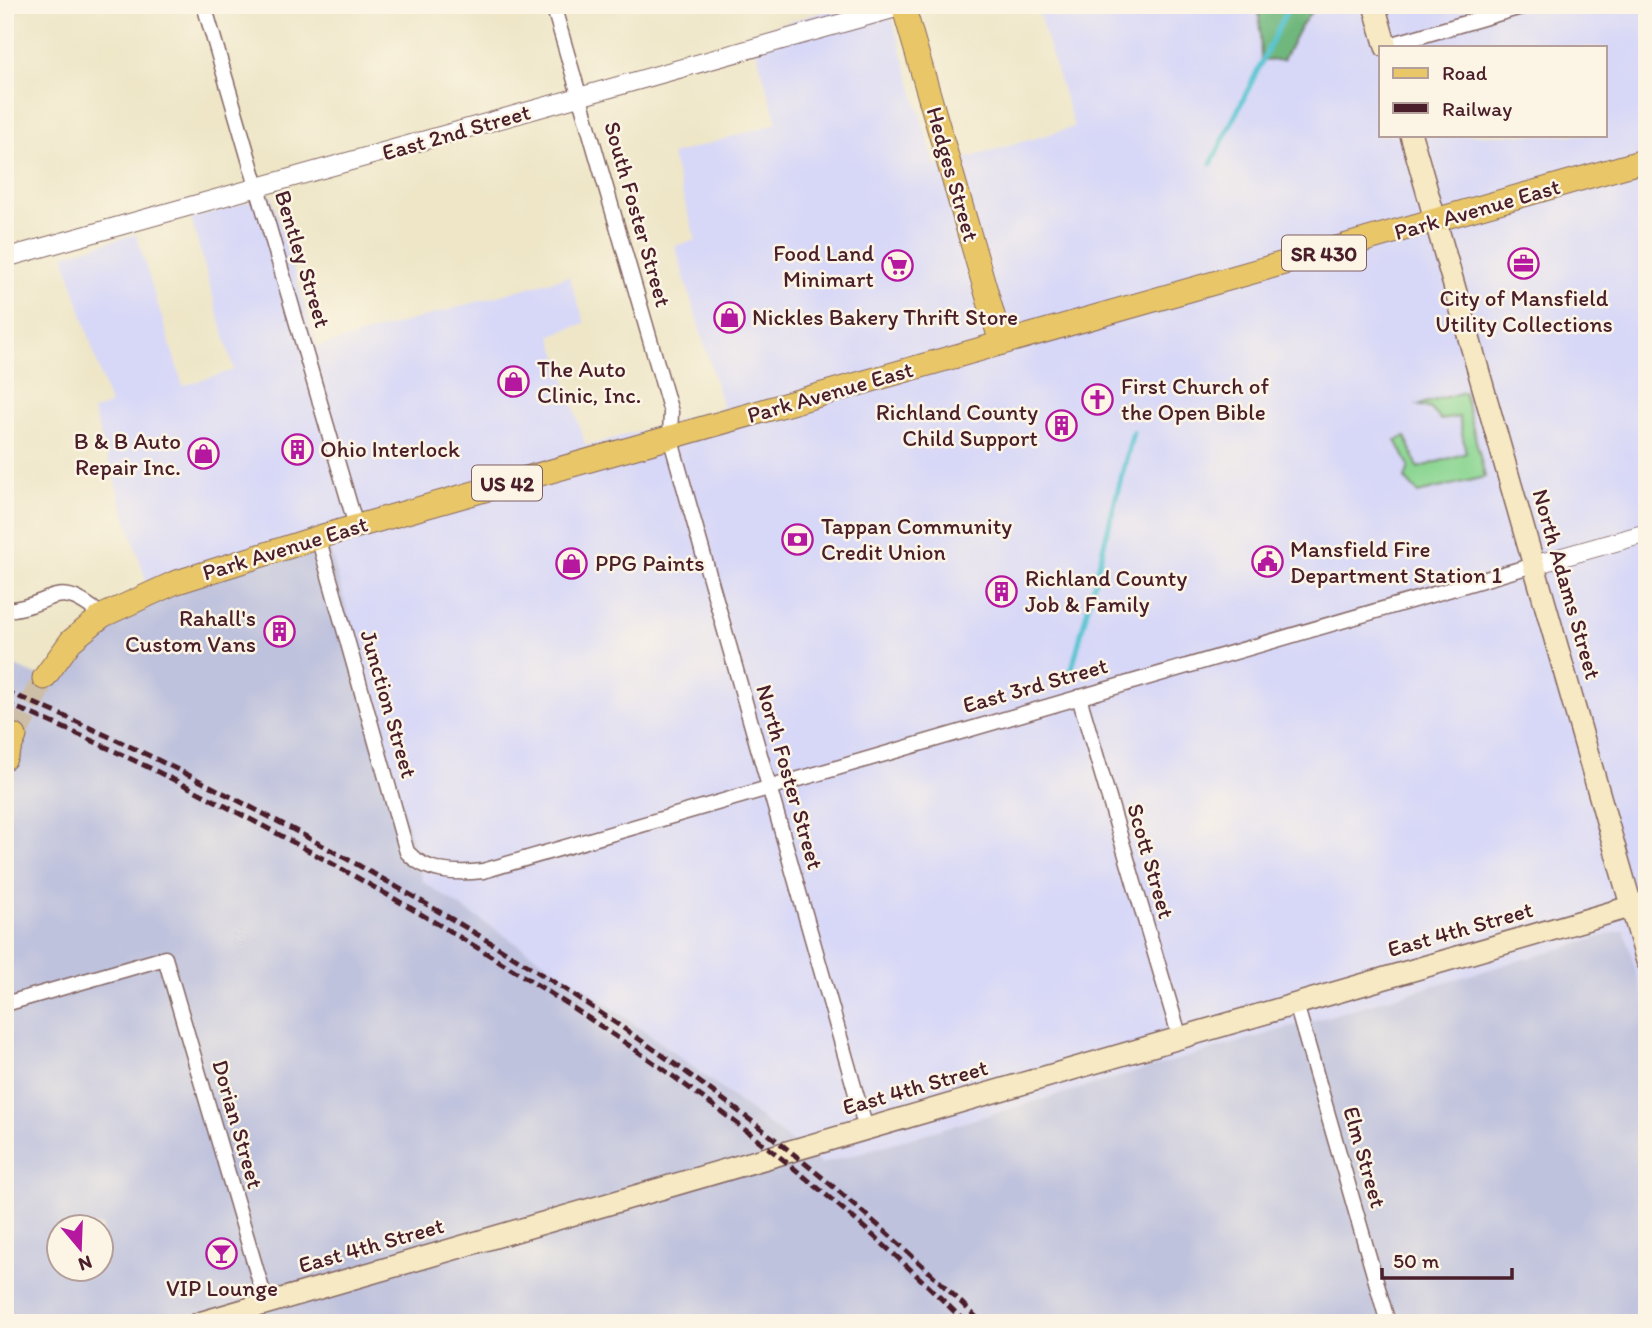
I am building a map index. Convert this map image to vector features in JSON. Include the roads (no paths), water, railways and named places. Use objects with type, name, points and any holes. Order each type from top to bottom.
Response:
[{"type":"main road","points":[[1374,5],[1386,46]]},
{"type":"main road","name":"Hedges Street","points":[[904,6],[1001,343]]},
{"type":"main road","name":"North Adams Street","points":[[1411,136],[1534,565],[1639,904],[1647,961]]},
{"type":"main road","name":"Park Avenue East","points":[[44,678],[71,641],[102,616],[174,583],[356,526],[1647,160]]},
{"type":"main road","points":[[5,758],[15,736]]},
{"type":"main road","name":"East 4th Street","points":[[199,1323],[1639,904]]},
{"type":"street","name":"Bentley Street","points":[[204,5],[356,526]]},
{"type":"street","name":"South Foster Street","points":[[553,5],[671,412],[670,437]]},
{"type":"street","points":[[1389,46],[1528,5]]},
{"type":"street","name":"East 2nd Street","points":[[5,258],[904,6]]},
{"type":"street","name":"North Foster Street","points":[[670,437],[866,1129]]},
{"type":"street","name":"East 3rd Street","points":[[435,869],[483,871],[1647,533]]},
{"type":"street","name":"Junction Street","points":[[318,537],[407,852],[422,864],[435,869]]},
{"type":"street","points":[[5,610],[61,594],[73,595],[85,601],[102,616]]},
{"type":"street","name":"Scott Street","points":[[1079,697],[1180,1038]]},
{"type":"street","name":"Dorian Street","points":[[5,1004],[165,958],[267,1303]]},
{"type":"street","name":"Elm Street","points":[[1296,1004],[1388,1323]]},
{"type":"waterway","points":[[1211,164],[1290,5]]},
{"type":"waterway","points":[[1071,673],[1133,432]]},
{"type":"tunnel","points":[[15,736],[44,678]]},
{"type":"railway","points":[[5,691],[140,751],[272,818],[443,914],[607,1017],[686,1072],[838,1191],[911,1255],[982,1323]]},
{"type":"railway","points":[[5,703],[136,761],[263,826],[431,920],[594,1022],[749,1133],[896,1256],[966,1323]]},
{"type":"place","name":"City of Mansfield Utility Collections","points":[[1524,264]]},
{"type":"place","name":"Food Land Minimart","points":[[897,266]]},
{"type":"place","name":"Nickles Bakery Thrift Store","points":[[729,317]]},
{"type":"place","name":"The Auto Clinic, Inc.","points":[[514,382]]},
{"type":"place","name":"First Church of the Open Bible","points":[[1098,399]]},
{"type":"place","name":"Richland County Child Support","points":[[1061,425]]},
{"type":"place","name":"Ohio Interlock","points":[[297,449]]},
{"type":"place","name":"B & B Auto Repair Inc.","points":[[204,454]]},
{"type":"place","name":"Tappan Community Credit Union","points":[[798,539]]},
{"type":"place","name":"Mansfield Fire Department Station 1","points":[[1267,562]]},
{"type":"place","name":"PPG Paints","points":[[572,563]]},
{"type":"place","name":"Richland County Job & Family","points":[[1002,591]]},
{"type":"place","name":"Rahall's Custom Vans","points":[[279,631]]},
{"type":"place","name":"VIP Lounge","points":[[222,1254]]}]
